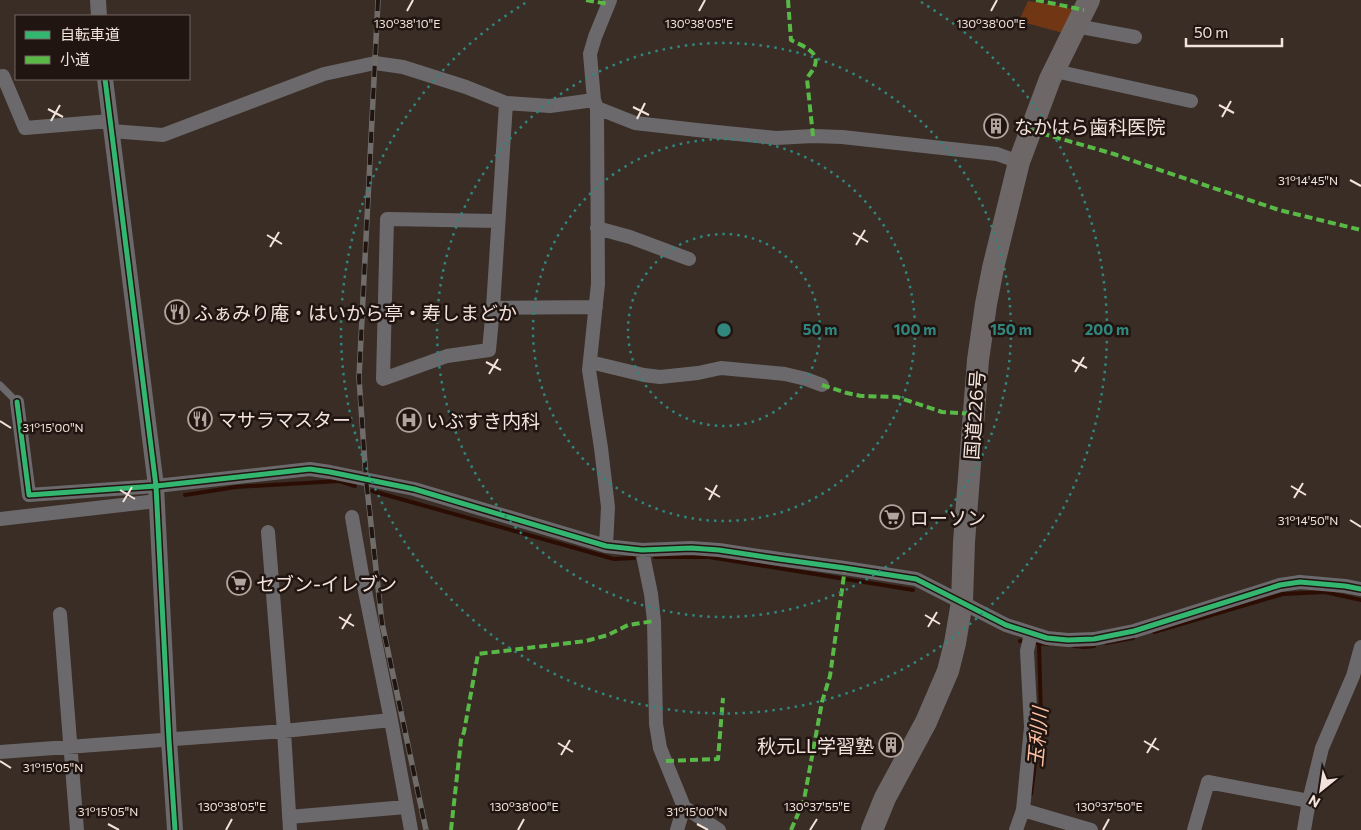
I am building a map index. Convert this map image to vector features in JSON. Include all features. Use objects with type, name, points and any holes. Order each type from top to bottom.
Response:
[{"type":"highway","name":"国道226号","points":[[872,830],[885,798],[926,722],[948,671],[962,602],[964,542],[978,360],[993,268],[1019,162],[1054,71],[1089,0]]},
{"type":"street","points":[[98,0],[99,15]]},
{"type":"street","points":[[606,546],[608,507],[601,448],[588,370],[598,284],[596,104],[590,54],[610,0]]},
{"type":"street","points":[[1076,26],[1135,37]]},
{"type":"street","points":[[0,77],[3,76],[25,128],[110,126],[163,135],[324,74],[375,63],[404,67],[466,87],[506,103],[550,106],[596,104],[636,123],[776,138],[842,137],[997,154],[1019,162]]},
{"type":"street","points":[[1054,71],[1191,101]]},
{"type":"street","points":[[105,80],[157,493],[175,830]]},
{"type":"street","points":[[497,221],[387,219],[384,379],[447,356],[489,350],[506,103]]},
{"type":"street","points":[[597,228],[630,237],[689,259]]},
{"type":"street","points":[[493,308],[596,307]]},
{"type":"street","points":[[590,362],[660,377],[721,368],[784,374],[822,385]]},
{"type":"street","points":[[17,402],[29,495],[157,493]]},
{"type":"street","points":[[0,519],[310,469],[414,489],[606,546],[642,550],[691,548],[720,550],[916,579],[1006,625],[1047,638],[1068,640],[1094,639],[1134,631],[1280,585],[1300,582],[1361,589]]},
{"type":"street","points":[[352,517],[411,830]]},
{"type":"street","points":[[268,532],[290,824],[406,807]]},
{"type":"street","points":[[642,550],[651,594],[654,621],[656,724],[660,748],[684,807],[718,830]]},
{"type":"street","points":[[60,614],[77,830]]},
{"type":"street","points":[[1016,830],[1026,811],[1030,727],[1027,651],[1031,634]]},
{"type":"street","points":[[1304,830],[1322,748],[1353,676],[1361,647]]},
{"type":"street","points":[[0,752],[284,731],[391,720]]},
{"type":"street","points":[[1194,830],[1208,782],[1309,801]]},
{"type":"street","points":[[677,830],[684,807]]},
{"type":"street","points":[[1026,811],[1091,830]]},
{"type":"lane","points":[[0,385],[17,402]]},
{"type":"shaded area","points":[[1028,1],[1067,7],[1073,10],[1063,33],[1019,21]]},
{"type":"waterway","points":[[185,495],[236,487],[339,481],[355,486]]},
{"type":"waterway","points":[[372,491],[614,559],[634,558]]},
{"type":"waterway","points":[[655,557],[709,557],[913,590]]},
{"type":"waterway","points":[[1154,632],[1283,594],[1325,592],[1361,600]]},
{"type":"waterway","points":[[1106,643],[1133,638]]},
{"type":"waterway","points":[[1020,641],[1047,644]]},
{"type":"waterway","name":"玉利川","points":[[1031,794],[1041,718],[1039,644]]},
{"type":"waterway","points":[[1074,646],[1094,646]]},
{"type":"railway","points":[[378,0],[359,378],[366,479],[382,623],[426,830]]},
{"type":"marked path","points":[[586,0],[608,4]]},
{"type":"marked path","points":[[788,0],[791,40],[812,52],[816,60],[807,79],[813,136]]},
{"type":"marked path","points":[[1036,0],[1084,10]]},
{"type":"marked path","points":[[1030,130],[1114,154],[1279,210],[1361,230]]},
{"type":"marked path","points":[[822,385],[861,396],[897,397],[942,412],[974,414]]},
{"type":"marked path","points":[[791,830],[804,800],[822,702],[830,676],[845,568]]},
{"type":"marked path","points":[[451,830],[461,740],[478,654],[586,641],[608,635],[628,625],[654,621]]},
{"type":"marked path","points":[[666,761],[718,759],[723,698]]},
{"type":"cycle path","points":[[105,80],[156,486],[175,830]]},
{"type":"cycle path","points":[[17,402],[29,495],[156,486],[310,469],[414,489],[606,546],[642,550],[691,548],[719,550],[916,579],[1006,625],[1047,638],[1068,640],[1094,639],[1134,631],[1280,585],[1300,582],[1361,589]]},
{"type":"place","name":"なかはら歯科医院","points":[[996,126]]},
{"type":"place","name":"ふぁみり庵・はいから亭・寿しまどか","points":[[177,312]]},
{"type":"place","name":"マサラマスター","points":[[200,419]]},
{"type":"place","name":"いぶすき内科","points":[[409,420]]},
{"type":"place","name":"ローソン","points":[[892,517]]},
{"type":"place","name":"セブン-イレブン","points":[[239,583]]},
{"type":"place","name":"秋元LL学習塾","points":[[891,745]]}]
